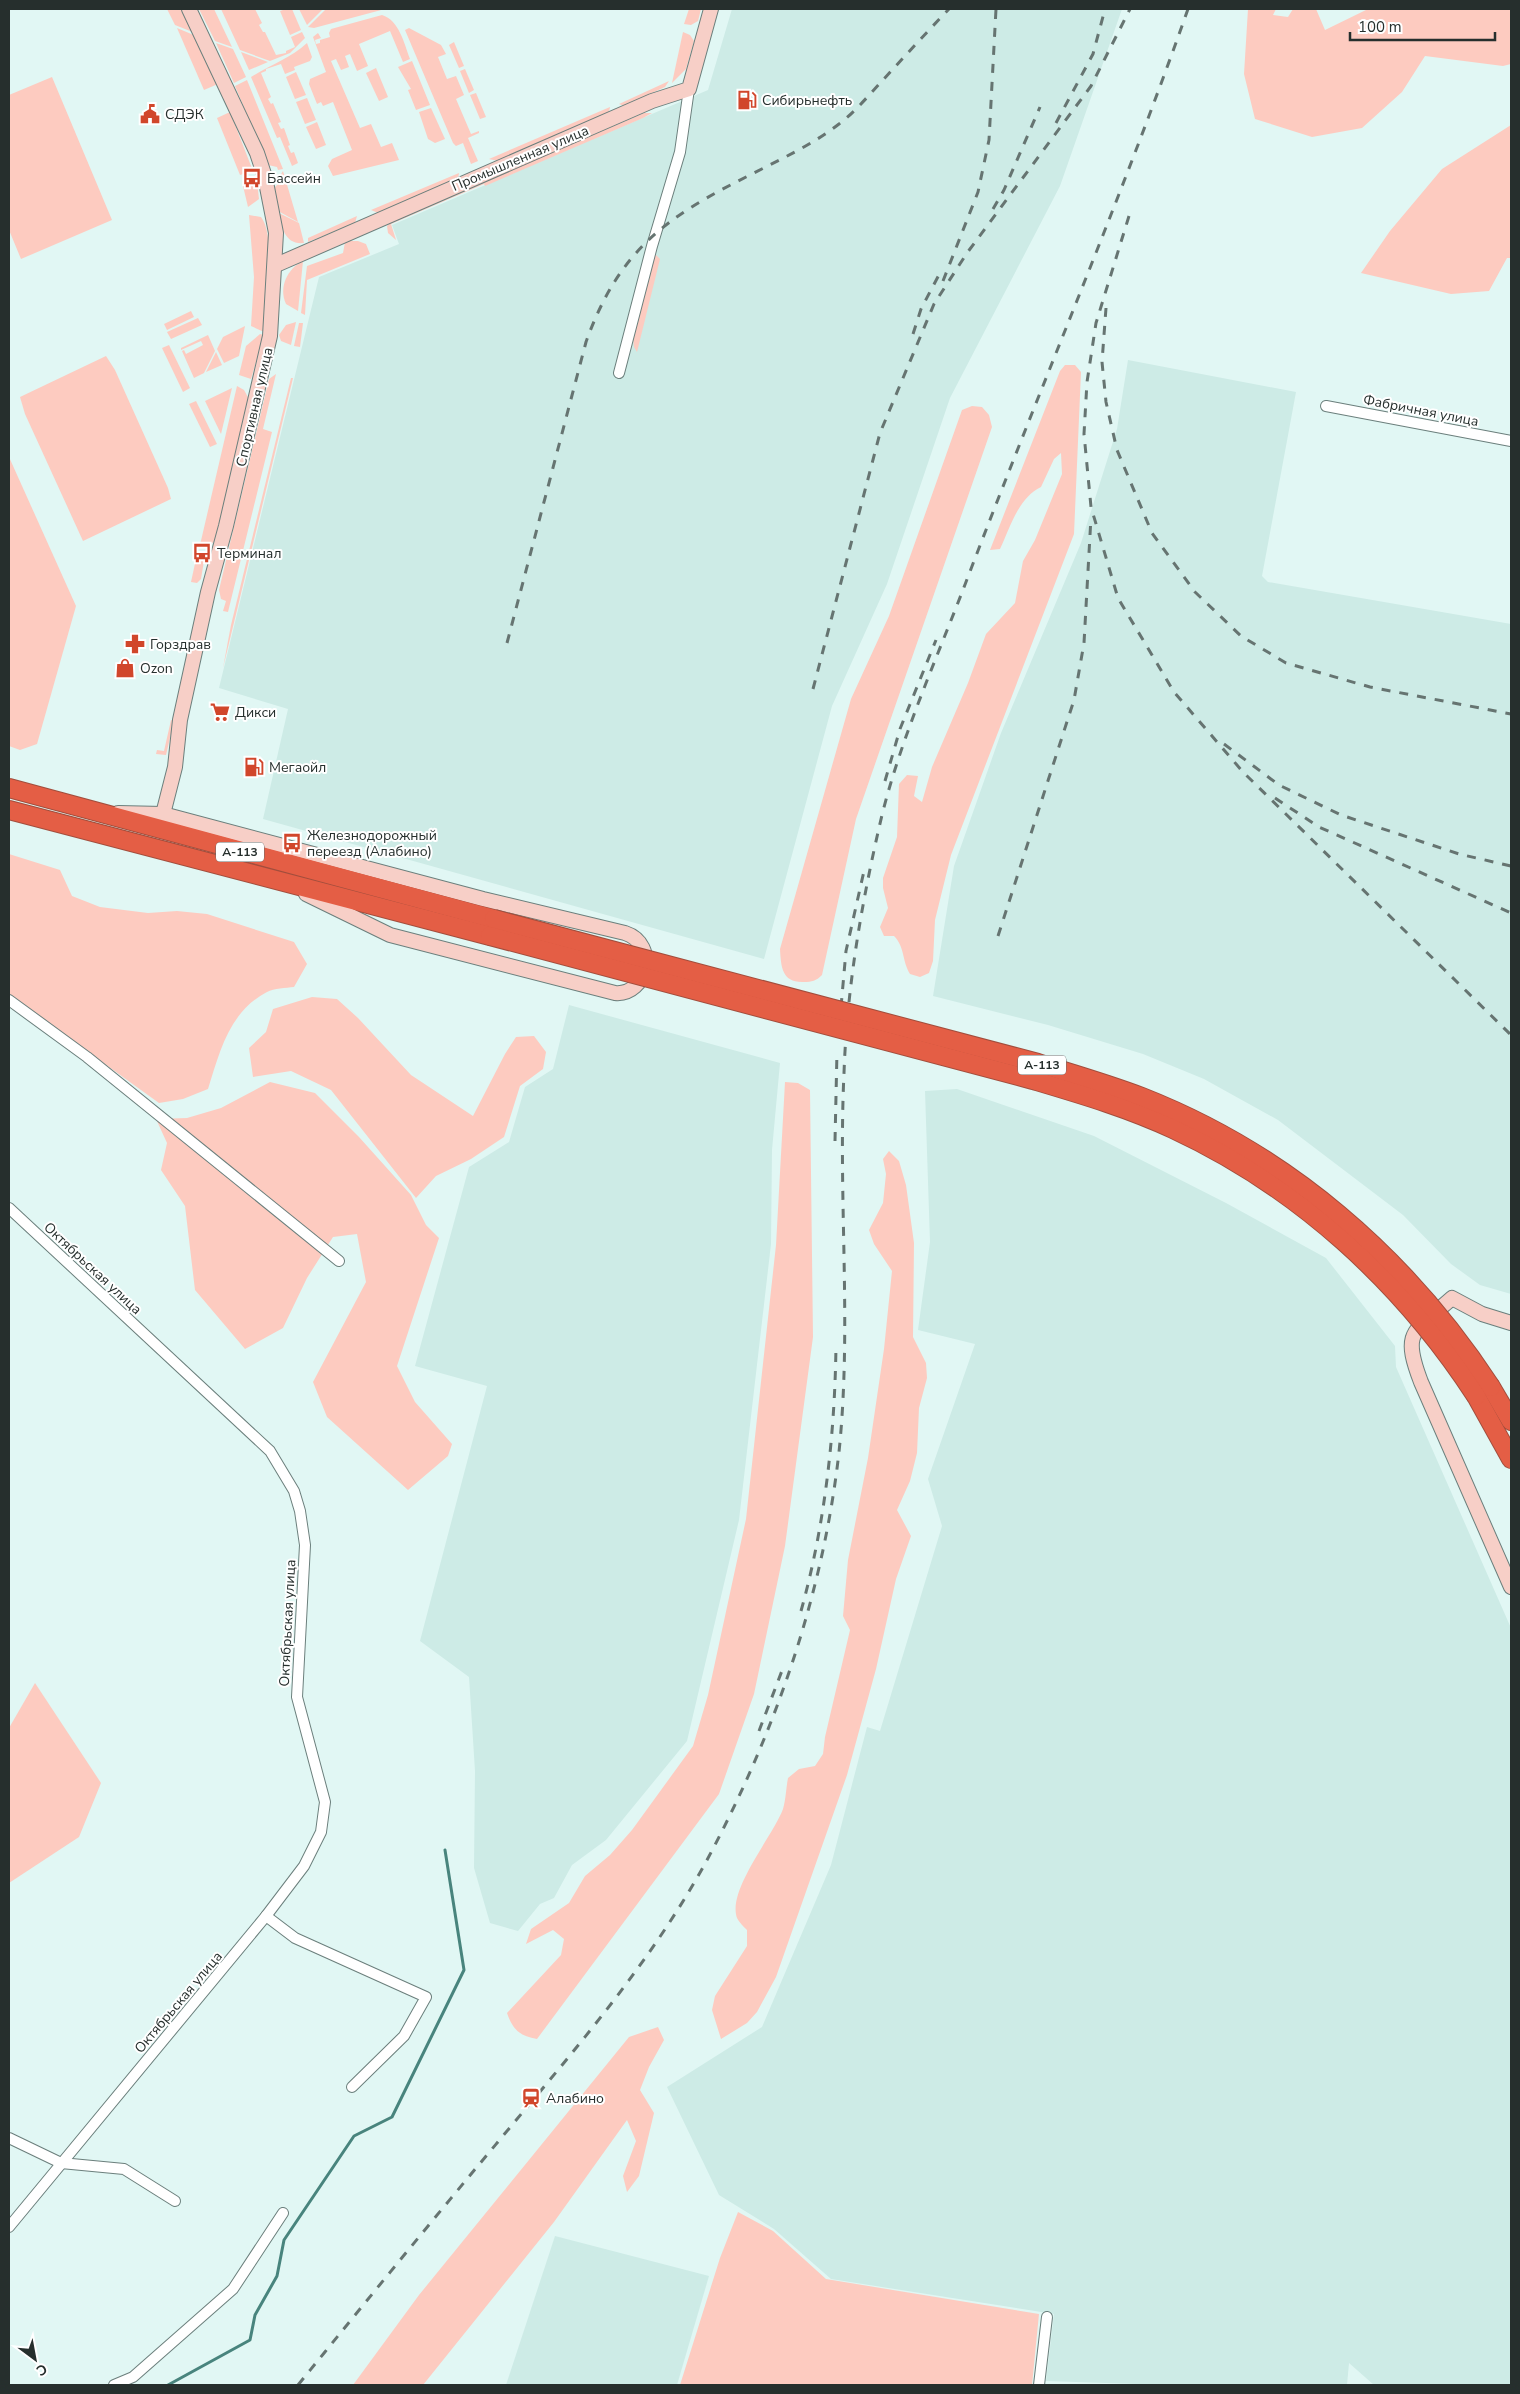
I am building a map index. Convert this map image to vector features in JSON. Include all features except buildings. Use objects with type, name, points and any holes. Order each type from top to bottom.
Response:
[{"type":"highway","points":[[9,779],[35,795]]},
{"type":"highway","name":"А-113","points":[[9,788],[384,890],[492,928]]},
{"type":"highway","name":"А-113","points":[[9,810],[244,871],[492,928],[1038,1063],[1100,1082],[1180,1114],[1254,1153],[1286,1174],[1345,1218],[1398,1268],[1424,1296],[1464,1346],[1511,1459]]},
{"type":"highway","name":"А-113","points":[[1484,1391],[1511,1421]]},
{"type":"street","name":"Спортивная улица","points":[[163,814],[175,767],[180,720],[208,592],[226,526],[270,336],[276,265],[276,234],[263,171],[189,9]]},
{"type":"street","points":[[619,373],[652,246],[680,152],[690,89],[711,9]]},
{"type":"street","name":"Промышленная улица","points":[[276,265],[652,101],[690,89]]},
{"type":"street","name":"Фабричная улица","points":[[1326,406],[1511,441]]},
{"type":"street","points":[[98,812],[163,814],[483,899],[632,935],[645,951],[646,958],[643,974],[628,991],[615,993],[415,943],[370,927],[318,899],[244,871]]},
{"type":"street","points":[[320,856],[384,890]]},
{"type":"street","points":[[9,1000],[87,1057],[339,1261]]},
{"type":"street","name":"Октябрьская улица","points":[[9,1208],[270,1451],[294,1492],[300,1511],[305,1545],[297,1697],[324,1802],[320,1832],[304,1866],[266,1916],[9,2227]]},
{"type":"street","points":[[1511,1323],[1482,1314],[1452,1298],[1415,1331],[1410,1345],[1412,1359],[1421,1382],[1511,1587]]},
{"type":"street","points":[[266,1916],[295,1938],[426,1997],[404,2036],[352,2087]]},
{"type":"street","points":[[9,2138],[61,2163],[124,2169],[175,2201]]},
{"type":"street","points":[[114,2385],[133,2377],[233,2289],[282,2213]]},
{"type":"street","points":[[1039,2385],[1047,2317]]},
{"type":"shaded area","points":[[167,9],[183,9],[195,33],[175,25]]},
{"type":"shaded area","points":[[199,9],[214,9],[232,47],[215,41]]},
{"type":"shaded area","points":[[221,9],[255,9],[262,23],[259,25],[263,32],[265,32],[276,55],[286,53],[286,51],[295,47],[291,37],[302,32],[305,38],[290,53],[270,61],[240,50]]},
{"type":"shaded area","points":[[292,9],[301,30],[290,35],[280,11]]},
{"type":"shaded area","points":[[299,9],[323,9],[307,25]]},
{"type":"shaded area","points":[[326,9],[385,9],[314,28],[308,27]]},
{"type":"shaded area","points":[[689,9],[701,9],[698,21],[691,25],[684,24]]},
{"type":"shaded area","points":[[732,9],[1122,9],[1060,186],[950,398],[887,584],[832,706],[764,959],[263,819],[288,709],[219,688],[319,277],[399,244],[392,225],[708,90]]},
{"type":"shaded area","points":[[1248,9],[1276,9],[1273,15],[1288,17],[1293,9],[1316,9],[1325,30],[1368,9],[1511,9],[1511,64],[1503,66],[1425,56],[1402,92],[1362,128],[1312,137],[1255,119],[1244,74]]},
{"type":"shaded area","points":[[382,15],[397,27],[410,59],[403,62],[390,31],[359,44],[368,66],[357,71],[350,54],[345,56],[349,67],[341,70],[336,59],[331,61],[360,128],[371,124],[381,147],[392,143],[399,160],[333,176],[328,166],[332,159],[352,150],[333,102],[323,106],[321,102],[317,104],[309,84],[310,79],[326,72],[313,37],[318,33],[321,38],[315,40],[316,44],[320,43],[320,40],[330,37],[331,29]]},
{"type":"shaded area","points":[[177,28],[196,36],[218,84],[204,90]]},
{"type":"shaded area","points":[[409,28],[441,45],[446,54],[438,57],[447,79],[456,76],[464,95],[456,99],[471,134],[479,131],[479,133],[468,138],[478,161],[471,164],[463,143],[456,146],[453,143],[405,30]]},
{"type":"shaded area","points":[[683,32],[690,35],[694,41],[686,69],[672,83]]},
{"type":"shaded area","points":[[454,42],[464,66],[459,68],[449,45]]},
{"type":"shaded area","points":[[216,43],[233,49],[246,77],[234,83]]},
{"type":"shaded area","points":[[307,43],[312,57],[310,61],[294,67],[295,70],[285,74],[281,64],[266,69],[266,71],[261,73],[271,97],[268,99],[271,104],[273,103],[281,122],[278,123],[281,129],[284,128],[290,145],[288,146],[291,153],[294,152],[298,163],[292,166],[280,137],[277,138],[251,77],[287,57]]},
{"type":"shaded area","points":[[241,52],[268,62],[249,70]]},
{"type":"shaded area","points":[[412,61],[430,105],[416,110],[408,90],[411,89],[398,67]]},
{"type":"shaded area","points":[[376,68],[388,97],[379,101],[366,73]]},
{"type":"shaded area","points":[[465,69],[474,90],[469,93],[460,71]]},
{"type":"shaded area","points":[[296,72],[306,95],[295,99],[286,77]]},
{"type":"shaded area","points":[[52,77],[112,220],[21,259],[9,230],[9,95]]},
{"type":"shaded area","points":[[247,80],[283,169],[278,170],[277,167],[268,165],[235,86]]},
{"type":"shaded area","points":[[669,81],[665,87],[624,106],[619,104]]},
{"type":"shaded area","points":[[476,93],[486,117],[480,119],[470,95]]},
{"type":"shaded area","points":[[307,98],[316,120],[305,124],[296,102]]},
{"type":"shaded area","points":[[610,107],[609,112],[498,161],[489,159]]},
{"type":"shaded area","points":[[431,108],[445,139],[435,143],[428,139],[419,112]]},
{"type":"shaded area","points":[[230,112],[253,171],[240,175],[217,118]]},
{"type":"shaded area","points":[[644,113],[652,113],[485,186],[484,184],[391,224],[396,240],[388,233],[387,226],[391,222]]},
{"type":"shaded area","points":[[317,122],[326,145],[316,149],[306,127]]},
{"type":"shaded area","points":[[1511,125],[1511,258],[1507,258],[1489,291],[1451,294],[1361,273],[1390,231],[1442,169]]},
{"type":"shaded area","points":[[283,171],[298,222],[278,211],[273,189],[281,181],[280,176]]},
{"type":"shaded area","points":[[459,173],[458,179],[378,213],[371,210]]},
{"type":"shaded area","points":[[257,182],[259,199],[248,207],[243,186]]},
{"type":"shaded area","points":[[279,213],[299,223],[304,243],[292,241],[289,238],[283,230]]},
{"type":"shaded area","points":[[249,215],[261,217],[266,226],[268,239],[269,272],[264,332],[251,326],[254,277]]},
{"type":"shaded area","points":[[357,216],[355,223],[308,242],[308,238]]},
{"type":"shaded area","points":[[358,241],[366,244],[370,254],[307,280],[305,315],[301,313],[307,266],[343,253],[345,242]]},
{"type":"shaded area","points":[[655,254],[660,259],[637,352],[634,347],[633,338]]},
{"type":"shaded area","points":[[303,261],[298,311],[286,304],[283,291],[289,273]]},
{"type":"shaded area","points":[[191,311],[194,317],[167,330],[164,324]]},
{"type":"shaded area","points":[[198,318],[202,325],[171,339],[167,332]]},
{"type":"shaded area","points":[[296,322],[291,345],[281,341],[279,335],[286,325]]},
{"type":"shaded area","points":[[299,323],[303,323],[300,347],[294,346]]},
{"type":"shaded area","points":[[245,326],[239,356],[224,363],[217,349],[223,337]]},
{"type":"shaded area","points":[[260,334],[264,335],[251,379],[239,375],[246,346]]},
{"type":"shaded area","points":[[208,335],[215,351],[204,373],[194,378],[182,351],[184,350],[186,354],[203,345],[201,341],[181,350],[181,348]]},
{"type":"shaded area","points":[[169,345],[190,388],[183,392],[162,348]]},
{"type":"shaded area","points":[[216,352],[222,365],[206,372]]},
{"type":"shaded area","points":[[106,356],[115,370],[168,488],[171,499],[83,541],[25,414],[20,397]]},
{"type":"shaded area","points":[[1128,360],[1296,392],[1262,576],[1268,582],[1511,624],[1511,1294],[1480,1285],[1451,1264],[1403,1215],[1278,1120],[1204,1079],[1143,1054],[1048,1025],[933,996],[954,866],[1001,733],[1081,543],[1117,429]]},
{"type":"shaded area","points":[[1065,365],[1075,365],[1081,372],[1074,534],[951,855],[935,920],[933,961],[929,973],[920,977],[910,974],[898,940],[894,936],[884,936],[880,927],[888,908],[883,888],[883,878],[897,837],[899,784],[907,775],[918,776],[914,796],[922,802],[932,767],[968,683],[986,634],[1015,603],[1023,561],[1035,540],[1062,474],[1061,453],[1054,459],[1041,487],[1026,498],[1011,523],[1000,549],[990,550],[1060,371]]},
{"type":"shaded area","points":[[276,374],[263,429],[272,432],[228,612],[223,611],[226,601],[221,599],[219,590],[269,379]]},
{"type":"shaded area","points":[[291,378],[293,378],[223,668],[231,625]]},
{"type":"shaded area","points":[[237,386],[244,390],[249,399],[215,541],[207,547],[200,545]]},
{"type":"shaded area","points":[[232,388],[221,434],[205,401]]},
{"type":"shaded area","points":[[196,401],[217,444],[210,447],[189,404]]},
{"type":"shaded area","points":[[972,406],[982,407],[989,415],[992,427],[856,819],[822,975],[812,981],[797,982],[791,980],[784,973],[780,949],[851,699],[889,616],[962,410]]},
{"type":"shaded area","points":[[9,457],[76,606],[37,744],[20,750],[9,746]]},
{"type":"shaded area","points":[[196,559],[204,561],[201,579],[197,583],[191,582]]},
{"type":"shaded area","points":[[171,720],[174,721],[166,755],[156,754],[157,750],[164,751]]},
{"type":"shaded area","points":[[9,854],[60,870],[72,896],[100,907],[148,913],[177,911],[207,914],[294,942],[307,964],[294,987],[270,991],[254,1000],[243,1010],[235,1021],[222,1047],[208,1089],[183,1099],[159,1103],[9,995]]},
{"type":"shaded area","points":[[312,997],[337,999],[358,1018],[411,1075],[473,1116],[505,1054],[516,1037],[534,1036],[546,1052],[543,1069],[520,1086],[504,1137],[471,1159],[436,1176],[416,1198],[331,1090],[291,1071],[253,1077],[249,1048],[266,1032],[273,1009]]},
{"type":"shaded area","points":[[569,1005],[780,1063],[772,1150],[771,1244],[739,1520],[687,1741],[606,1840],[572,1865],[554,1898],[540,1904],[518,1931],[490,1923],[474,1868],[475,1771],[469,1677],[420,1641],[487,1386],[415,1366],[469,1167],[509,1142],[525,1087],[553,1069]]},
{"type":"shaded area","points":[[270,1082],[315,1093],[359,1137],[411,1195],[426,1225],[439,1238],[397,1366],[415,1402],[452,1444],[448,1456],[408,1490],[327,1417],[313,1382],[366,1282],[357,1234],[333,1237],[307,1278],[283,1328],[245,1349],[195,1290],[185,1206],[161,1170],[167,1143],[156,1119],[187,1118],[221,1108]]},
{"type":"shaded area","points":[[785,1082],[798,1083],[810,1090],[813,1337],[785,1546],[754,1694],[719,1794],[537,2039],[531,2038],[515,2028],[507,2013],[561,1955],[564,1939],[553,1930],[526,1944],[531,1929],[569,1903],[585,1876],[610,1855],[632,1830],[693,1746],[708,1695],[746,1519],[776,1245]]},
{"type":"shaded area","points":[[957,1089],[1094,1136],[1226,1203],[1326,1258],[1395,1346],[1396,1367],[1511,1628],[1511,2385],[1374,2385],[1349,2363],[1347,2385],[1166,2385],[1046,2381],[1054,2314],[831,2279],[774,2229],[719,2195],[667,2087],[762,2027],[831,1865],[867,1727],[880,1731],[942,1526],[928,1479],[975,1344],[918,1330],[930,1242],[925,1091]]},
{"type":"shaded area","points":[[889,1151],[899,1161],[906,1185],[914,1243],[913,1337],[926,1363],[927,1378],[919,1408],[917,1453],[910,1481],[897,1510],[911,1536],[896,1579],[876,1669],[847,1775],[776,1977],[757,2012],[747,2023],[721,2039],[712,2010],[715,1996],[747,1946],[747,1930],[737,1918],[736,1906],[739,1893],[752,1863],[783,1809],[788,1778],[799,1769],[815,1766],[823,1754],[825,1737],[850,1630],[843,1616],[848,1560],[868,1458],[884,1349],[892,1271],[874,1244],[869,1230],[883,1203],[886,1174],[883,1159]]},
{"type":"shaded area","points":[[35,1683],[101,1783],[79,1837],[9,1883],[9,1728]]},
{"type":"shaded area","points":[[658,2027],[664,2040],[649,2067],[640,2090],[654,2113],[639,2176],[627,2192],[623,2176],[636,2141],[627,2120],[554,2222],[423,2385],[353,2385],[419,2295],[629,2037]]},
{"type":"shaded area","points":[[738,2212],[773,2231],[826,2279],[1039,2314],[1032,2385],[680,2385],[720,2258]]},
{"type":"shaded area","points":[[555,2236],[709,2276],[677,2385],[506,2385]]},
{"type":"waterway","points":[[168,2385],[250,2340],[255,2315],[277,2276],[284,2240],[354,2136],[392,2117],[464,1970],[445,1850]]},
{"type":"railway","points":[[507,643],[586,342],[599,310],[630,260],[670,222],[694,206],[720,190],[829,132],[861,104],[949,9]]},
{"type":"railway","points":[[943,281],[978,192],[989,140],[996,9]]},
{"type":"railway","points":[[1056,123],[1093,54],[1105,9]]},
{"type":"railway","points":[[813,689],[880,433],[934,304],[967,253],[1091,86],[1130,9]]},
{"type":"railway","points":[[298,2385],[582,2041],[636,1971],[685,1898],[707,1860],[732,1812],[774,1713],[808,1610],[821,1558],[832,1505],[839,1452],[843,1405],[845,1310],[843,1120],[848,1008],[868,879],[882,815],[899,756],[921,697],[1135,153],[1188,9]]},
{"type":"railway","points":[[993,209],[1004,190],[1040,107]]},
{"type":"railway","points":[[1129,216],[1096,323],[1087,382],[1084,434],[1091,507],[1118,598],[1174,692],[1243,772],[1511,1035]]},
{"type":"railway","points":[[913,334],[921,309],[942,269]]},
{"type":"railway","points":[[1106,308],[1102,362],[1106,402],[1117,450],[1152,533],[1195,592],[1241,636],[1286,663],[1370,687],[1511,714]]},
{"type":"railway","points":[[998,936],[1074,700],[1084,643],[1091,517]]},
{"type":"railway","points":[[885,781],[900,729],[936,640]]},
{"type":"railway","points":[[1224,744],[1279,785],[1341,815],[1459,854],[1511,866]]},
{"type":"railway","points":[[1275,798],[1319,827],[1511,913]]},
{"type":"railway","points":[[841,1007],[846,951],[864,871]]},
{"type":"railway","points":[[835,1141],[837,1051]]},
{"type":"railway","points":[[801,1611],[816,1546],[827,1479],[831,1445],[836,1344]]},
{"type":"railway","points":[[759,1731],[783,1668]]},
{"type":"place","name":"Сибирьнефть","points":[[747,100]]},
{"type":"place","name":"СДЭК","points":[[150,114]]},
{"type":"place","name":"Бассейн","points":[[252,178]]},
{"type":"place","name":"Терминал","points":[[202,553]]},
{"type":"place","name":"Горздрав","points":[[135,644]]},
{"type":"place","name":"Ozon","points":[[125,668]]},
{"type":"place","name":"Дикси","points":[[220,712]]},
{"type":"place","name":"Мегаойл","points":[[254,767]]},
{"type":"place","name":"Железнодорожный переезд (Алабино)","points":[[292,843]]},
{"type":"place","name":"Алабино","points":[[531,2098]]}]
